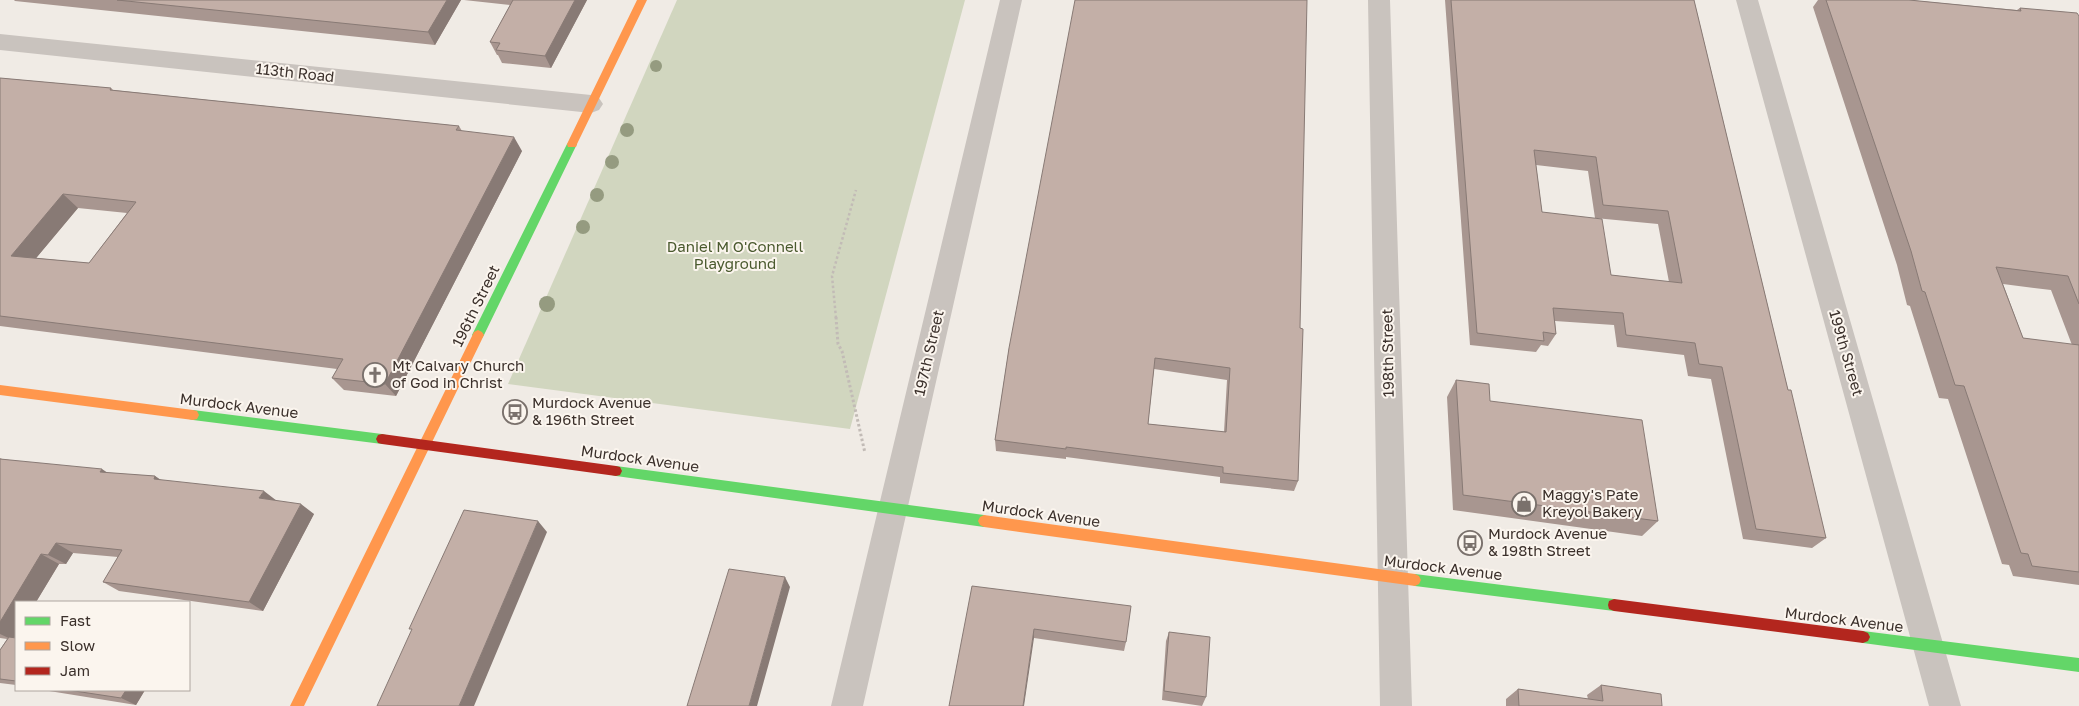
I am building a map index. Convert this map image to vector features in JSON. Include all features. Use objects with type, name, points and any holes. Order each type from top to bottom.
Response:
[{"type":"street","name":"196th Street","points":[[298,706],[642,0]]},
{"type":"street","name":"197th Street","points":[[847,706],[1011,0]]},
{"type":"street","name":"198th Street","points":[[1379,0],[1396,706]]},
{"type":"street","name":"199th Street","points":[[1747,0],[1945,706]]},
{"type":"street","name":"113th Road","points":[[0,42],[591,104]]},
{"type":"street","name":"Murdock Avenue","points":[[0,390],[425,445],[1393,577],[2079,665]]},
{"type":"path","points":[[856,190],[832,276],[838,344],[842,351],[864,453]]},
{"type":"green space","name":"Daniel M O'Connell Playground","points":[[677,0],[965,0],[850,429],[508,384]]},
{"type":"building","points":[[117,0],[447,0],[428,32]]},
{"type":"building","points":[[513,0],[575,0],[545,56],[496,50],[500,43],[490,42]]},
{"type":"building","points":[[1075,0],[1307,0],[1300,328],[1303,329],[1298,481],[1223,473],[1223,467],[995,440],[1009,348]],"holes":[[[1155,358],[1230,368],[1226,432],[1148,424]]]},
{"type":"building","points":[[1451,0],[1694,0],[1788,390],[1791,390],[1826,538],[1756,529],[1722,367],[1699,364],[1695,343],[1626,335],[1623,313],[1553,308],[1556,334],[1543,332],[1544,341],[1477,333]],"holes":[[[1534,150],[1596,157],[1603,205],[1668,211],[1682,283],[1611,275],[1602,219],[1542,212]]]},
{"type":"building","points":[[1826,0],[1909,0],[2021,11],[2020,8],[2077,13],[2079,16],[2079,304],[2068,276],[1996,267],[2023,338],[2079,345],[2079,572],[2032,566],[2028,554],[2021,553],[1964,386],[1955,385]]},
{"type":"building","points":[[0,78],[111,88],[110,90],[459,126],[456,130],[514,137],[385,384],[332,378],[343,359],[0,316]],"holes":[[[63,194],[136,202],[89,263],[11,256]]]},
{"type":"building","points":[[1456,380],[1489,384],[1490,401],[1642,420],[1658,521],[1463,495]]},
{"type":"building","points":[[0,459],[102,469],[100,472],[155,476],[154,479],[264,491],[259,498],[301,504],[249,602],[103,582],[122,550],[56,543],[48,555],[41,554],[0,622]]},
{"type":"building","points":[[464,510],[538,521],[459,706],[377,706],[412,629],[409,629]]},
{"type":"building","points":[[729,569],[785,577],[749,706],[687,706]]},
{"type":"building","points":[[972,586],[1131,606],[1126,642],[1034,629],[1023,706],[949,706]]},
{"type":"building","points":[[1169,632],[1210,637],[1206,697],[1164,691]]},
{"type":"building","points":[[9,637],[15,638],[15,681],[0,679],[0,650]]},
{"type":"building","points":[[1601,685],[1661,694],[1662,706],[1519,706],[1518,689],[1603,701]]},
{"type":"building","points":[[75,691],[125,691],[121,698]]},
{"type":"traffic: fast","points":[[478,335],[572,144]]},
{"type":"traffic: fast","points":[[193,415],[382,439]]},
{"type":"traffic: fast","points":[[616,471],[984,521]]},
{"type":"traffic: fast","points":[[1415,580],[1614,605]]},
{"type":"traffic: fast","points":[[1863,637],[2079,665]]},
{"type":"traffic: slow","points":[[572,144],[642,0]]},
{"type":"traffic: slow","points":[[297,706],[478,335]]},
{"type":"traffic: slow","points":[[0,390],[193,415]]},
{"type":"traffic: slow","points":[[984,521],[1415,580]]},
{"type":"traffic: jam","points":[[382,439],[616,471]]},
{"type":"traffic: jam","points":[[1614,605],[1863,637]]},
{"type":"place","name":"Mt Calvary Church of God in Christ","points":[[375,375]]},
{"type":"place","name":"Murdock Avenue & 196th Street","points":[[515,412]]},
{"type":"place","name":"Maggy's Pate Kreyol Bakery","points":[[1524,504]]},
{"type":"place","name":"Murdock Avenue & 198th Street","points":[[1470,543]]}]
